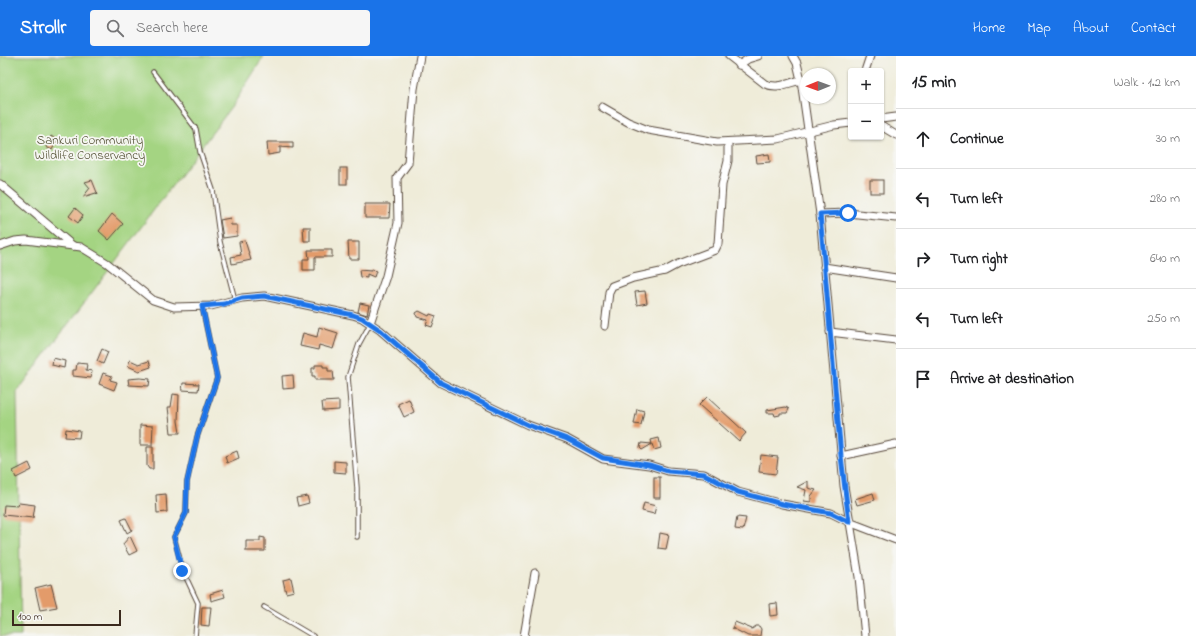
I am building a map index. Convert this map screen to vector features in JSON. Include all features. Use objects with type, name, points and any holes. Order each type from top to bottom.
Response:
[{"type":"street","points":[[370,323],[386,276],[398,223],[397,178],[408,163],[414,89],[420,56]]},
{"type":"street","points":[[729,56],[739,65],[772,87],[780,87],[800,80]]},
{"type":"street","points":[[739,65],[748,59],[758,56]]},
{"type":"street","points":[[793,56],[797,63],[800,76]]},
{"type":"street","points":[[866,68],[870,56]]},
{"type":"street","points":[[805,104],[820,214],[841,456],[849,522],[859,577],[865,636]]},
{"type":"street","points":[[602,107],[628,122],[648,130],[708,141],[728,142],[778,139],[848,124]]},
{"type":"street","points":[[884,119],[896,117]]},
{"type":"street","points":[[884,128],[896,135]]},
{"type":"street","points":[[605,326],[609,292],[612,286],[633,278],[664,271],[715,250],[718,244],[722,185],[728,161],[728,142]]},
{"type":"street","points":[[0,184],[73,246]]},
{"type":"street","points":[[820,214],[848,213],[896,218]]},
{"type":"street","points":[[0,246],[15,241],[26,240],[73,246],[91,252],[153,300],[174,306],[211,306],[253,296],[276,297],[295,303],[353,315],[370,323],[441,383],[528,425],[567,439],[603,458],[649,465],[668,471],[704,474],[738,492],[782,504],[831,513],[849,522],[896,540]]},
{"type":"street","points":[[824,267],[896,278]]},
{"type":"street","points":[[830,332],[896,340]]},
{"type":"street","points":[[841,456],[896,444]]},
{"type":"street","points":[[524,636],[535,573]]},
{"type":"lane","points":[[153,72],[196,129],[200,152],[213,190],[220,242],[235,300]]},
{"type":"lane","points":[[195,636],[198,603],[182,571],[174,537],[186,513],[187,482],[197,437],[217,378],[202,306]]},
{"type":"lane","points":[[357,537],[357,488],[348,377],[359,344],[370,323]]},
{"type":"lane","points":[[264,607],[313,636]]},
{"type":"lane","points":[[196,629],[199,636]]},
{"type":"green space","name":"Sankuri Community Wildlife Conservancy","points":[[0,56],[264,56],[233,105],[17,392],[21,636],[0,636]]},
{"type":"building","points":[[51,136],[57,140],[52,150],[46,147]]},
{"type":"building","points":[[267,142],[293,142],[293,148],[280,147],[280,153],[268,155]]},
{"type":"building","points":[[769,154],[770,162],[757,163],[756,156]]},
{"type":"building","points":[[340,168],[347,168],[347,184],[340,184]]},
{"type":"building","points":[[92,180],[98,195],[96,193],[83,197],[90,188],[85,182]]},
{"type":"building","points":[[870,180],[883,180],[883,193],[870,193]]},
{"type":"building","points":[[365,204],[390,204],[389,218],[365,218]]},
{"type":"building","points":[[75,208],[83,215],[78,223],[69,216]]},
{"type":"building","points":[[112,214],[123,224],[109,240],[99,231]]},
{"type":"building","points":[[230,218],[231,225],[237,225],[237,236],[223,238],[220,220]]},
{"type":"building","points":[[303,227],[310,227],[310,241],[304,241]]},
{"type":"building","points":[[245,241],[251,260],[232,264],[231,257],[241,255],[239,242]]},
{"type":"building","points":[[348,242],[359,242],[359,259],[349,259]]},
{"type":"building","points":[[308,250],[332,250],[332,257],[315,257],[315,270],[303,270],[303,259],[309,259]]},
{"type":"building","points":[[371,269],[376,271],[374,277],[367,274],[367,278],[360,277],[359,270],[371,271]]},
{"type":"building","points":[[645,291],[647,303],[637,305],[635,292]]},
{"type":"building","points":[[360,303],[369,305],[367,315],[358,312]]},
{"type":"building","points":[[419,311],[429,316],[430,314],[436,316],[432,327],[426,325],[428,320],[417,317],[416,313]]},
{"type":"building","points":[[319,327],[338,333],[333,349],[319,345],[318,350],[300,346],[303,333],[317,337]]},
{"type":"building","points":[[102,349],[108,352],[103,364],[97,361]]},
{"type":"building","points":[[53,358],[65,361],[64,368],[52,365]]},
{"type":"building","points":[[130,360],[139,364],[149,361],[151,367],[139,371],[128,366]]},
{"type":"building","points":[[77,363],[87,364],[86,370],[92,371],[91,378],[73,376],[73,370],[76,370]]},
{"type":"building","points":[[315,365],[323,365],[323,367],[328,367],[328,371],[333,371],[334,380],[315,380],[315,376],[312,376],[312,368],[315,368]]},
{"type":"building","points":[[103,373],[112,376],[110,380],[117,382],[114,390],[99,384]]},
{"type":"building","points":[[293,375],[294,388],[283,389],[282,376]]},
{"type":"building","points":[[128,379],[150,379],[149,386],[129,385]]},
{"type":"building","points":[[183,383],[199,384],[198,391],[182,390]]},
{"type":"building","points":[[173,394],[179,395],[178,421],[180,433],[171,433],[168,407],[171,407]]},
{"type":"building","points":[[707,397],[746,433],[739,441],[699,405]]},
{"type":"building","points":[[409,399],[414,412],[404,417],[398,404]]},
{"type":"building","points":[[339,401],[339,410],[323,411],[322,402]]},
{"type":"building","points":[[786,407],[789,409],[787,413],[780,413],[780,415],[775,416],[774,413],[767,413],[767,410]]},
{"type":"building","points":[[637,409],[644,411],[641,425],[634,424]]},
{"type":"building","points":[[140,425],[153,426],[152,445],[140,445]]},
{"type":"building","points":[[66,429],[80,431],[79,438],[65,437]]},
{"type":"building","points":[[659,438],[661,448],[654,450],[651,440]]},
{"type":"building","points":[[641,443],[652,444],[642,450],[640,448]]},
{"type":"building","points":[[147,447],[153,447],[153,469],[149,469],[147,466]]},
{"type":"building","points":[[237,451],[239,458],[227,463],[225,456]]},
{"type":"building","points":[[761,455],[778,457],[776,474],[759,472]]},
{"type":"building","points":[[334,461],[346,462],[346,473],[334,472]]},
{"type":"building","points":[[29,463],[32,470],[16,478],[13,471]]},
{"type":"building","points":[[654,477],[660,477],[660,498],[654,498]]},
{"type":"building","points":[[808,481],[808,488],[816,490],[811,496],[811,502],[804,501],[806,490],[797,487]]},
{"type":"building","points":[[873,493],[875,500],[857,505],[855,499]]},
{"type":"building","points":[[166,494],[167,512],[157,513],[156,495]]},
{"type":"building","points":[[307,496],[309,503],[298,506],[296,498]]},
{"type":"building","points":[[19,503],[35,505],[33,518],[3,515],[4,505],[18,506]]},
{"type":"building","points":[[644,503],[656,506],[654,514],[642,511]]},
{"type":"building","points":[[737,517],[746,518],[743,530],[735,529]]},
{"type":"building","points":[[126,518],[132,530],[127,533],[121,520]]},
{"type":"building","points":[[660,533],[669,535],[666,549],[658,548]]},
{"type":"building","points":[[130,536],[137,551],[129,555],[123,544]]},
{"type":"building","points":[[260,537],[265,538],[265,551],[246,551],[246,541],[260,541]]},
{"type":"building","points":[[291,578],[294,591],[286,593],[283,580]]},
{"type":"building","points":[[51,584],[57,607],[40,610],[35,588]]},
{"type":"building","points":[[223,590],[225,597],[211,601],[210,594]]},
{"type":"building","points":[[777,603],[778,615],[770,616],[769,604]]},
{"type":"building","points":[[202,607],[211,607],[209,626],[201,625]]},
{"type":"building","points":[[735,622],[752,629],[759,626],[761,629],[760,636],[748,636],[732,628]]},
{"type":"route","points":[[182,571],[174,537],[186,513],[187,482],[197,437],[217,378],[202,306],[224,304],[253,296],[276,297],[295,303],[362,318],[380,330],[441,383],[471,399],[506,413],[528,425],[567,439],[603,458],[649,465],[668,471],[704,474],[738,492],[782,504],[831,513],[849,522],[841,456],[820,214],[848,213]]}]
